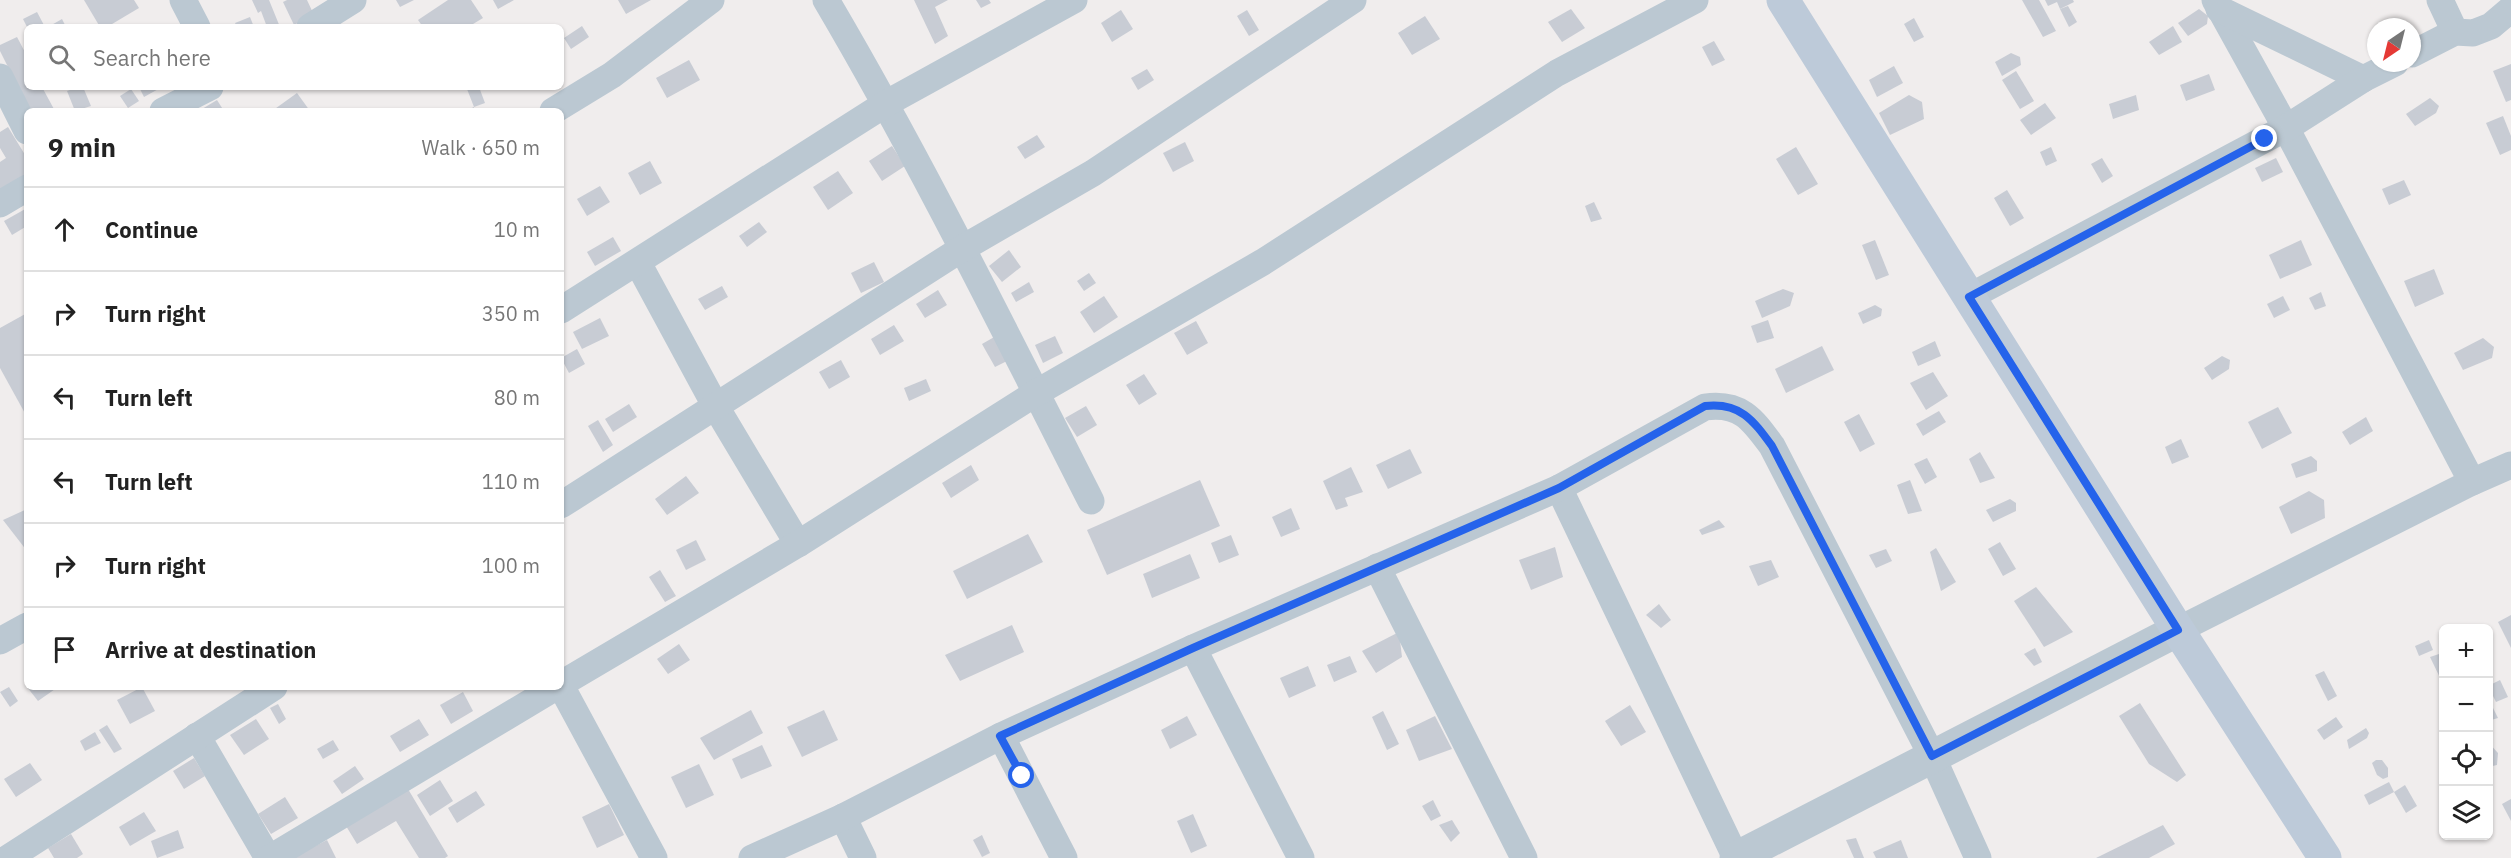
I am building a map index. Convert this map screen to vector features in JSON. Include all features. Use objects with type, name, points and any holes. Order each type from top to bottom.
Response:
[{"type":"main road","points":[[1784,0],[2178,630],[2325,858]]},
{"type":"street","points":[[183,0],[195,24]]},
{"type":"street","points":[[314,24],[353,0]]},
{"type":"street","points":[[558,108],[612,75],[711,0]]},
{"type":"street","points":[[826,0],[886,103],[963,248],[1090,501]]},
{"type":"street","points":[[564,308],[886,103],[1074,0]]},
{"type":"street","points":[[564,503],[963,248],[1093,173],[1353,0]]},
{"type":"street","points":[[564,683],[798,544],[1036,393],[1263,262],[1557,73],[1695,0]]},
{"type":"street","points":[[2440,0],[2455,32]]},
{"type":"street","points":[[2217,4],[2363,79]]},
{"type":"street","points":[[2217,4],[2286,128],[2472,482]]},
{"type":"street","points":[[2421,49],[2455,32],[2473,33],[2491,26],[2511,9]]},
{"type":"street","points":[[1969,297],[2286,128],[2377,72]]},
{"type":"street","points":[[0,77],[24,125]]},
{"type":"street","points":[[169,108],[204,90]]},
{"type":"street","points":[[0,204],[24,190]]},
{"type":"street","points":[[638,263],[716,407],[798,544]]},
{"type":"street","points":[[752,858],[843,817],[1000,736],[1193,648],[1559,488],[1705,406],[1721,405],[1736,408],[1756,424],[1772,446],[1932,756],[1978,858]]},
{"type":"street","points":[[1559,488],[1736,858],[2178,630],[2472,482],[2511,465]]},
{"type":"street","points":[[1377,567],[1524,858]]},
{"type":"street","points":[[0,641],[24,628]]},
{"type":"street","points":[[1193,648],[1300,858]]},
{"type":"street","points":[[8,858],[269,690]]},
{"type":"street","points":[[197,736],[269,858],[551,690]]},
{"type":"street","points":[[564,690],[654,858]]},
{"type":"street","points":[[1000,736],[1064,858]]},
{"type":"street","points":[[843,817],[863,858]]},
{"type":"building","points":[[84,0],[134,0],[139,8],[112,24],[98,24]]},
{"type":"building","points":[[252,0],[269,0],[279,24],[266,24],[261,11],[258,13]]},
{"type":"building","points":[[307,0],[314,15],[294,24],[283,2]]},
{"type":"building","points":[[396,0],[414,0],[400,7]]},
{"type":"building","points":[[448,0],[471,0],[483,18],[473,24],[421,24],[418,20]]},
{"type":"building","points":[[493,0],[514,0],[498,9]]},
{"type":"building","points":[[618,0],[651,0],[626,14]]},
{"type":"building","points":[[914,0],[948,0],[935,7],[948,36],[935,44]]},
{"type":"building","points":[[976,0],[989,0],[991,3],[981,8]]},
{"type":"building","points":[[2022,0],[2039,0],[2056,31],[2043,37]]},
{"type":"building","points":[[2045,0],[2073,0],[2074,2],[2060,9],[2057,2],[2048,6]]},
{"type":"building","points":[[2068,6],[2077,22],[2069,27],[2060,9]]},
{"type":"building","points":[[1571,9],[1585,28],[1562,42],[1548,22]]},
{"type":"building","points":[[2199,9],[2208,16],[2207,24],[2188,36],[2178,23]]},
{"type":"building","points":[[1121,10],[1133,29],[1112,42],[1101,23]]},
{"type":"building","points":[[1247,10],[1259,30],[1249,36],[1237,16]]},
{"type":"building","points":[[37,12],[43,24],[26,24],[23,19]]},
{"type":"building","points":[[1425,16],[1440,39],[1412,55],[1398,33]]},
{"type":"building","points":[[250,17],[253,24],[236,24]]},
{"type":"building","points":[[1914,18],[1924,37],[1914,42],[1904,24]]},
{"type":"building","points":[[62,19],[64,24],[53,24]]},
{"type":"building","points":[[582,26],[589,37],[571,49],[564,38]]},
{"type":"building","points":[[2173,26],[2182,42],[2159,55],[2149,42]]},
{"type":"building","points":[[17,37],[24,50],[24,90],[44,90],[53,108],[28,108],[0,51],[0,45]]},
{"type":"building","points":[[1714,41],[1725,60],[1712,66],[1702,47]]},
{"type":"building","points":[[2011,53],[2020,57],[2021,65],[2002,76],[1995,62]]},
{"type":"building","points":[[689,60],[700,80],[667,98],[656,78]]},
{"type":"building","points":[[2511,64],[2511,100],[2506,102],[2493,71]]},
{"type":"building","points":[[1894,66],[1903,83],[1877,97],[1869,80]]},
{"type":"building","points":[[1147,69],[1154,80],[1138,90],[1131,78]]},
{"type":"building","points":[[2016,71],[2034,101],[2020,109],[2002,80]]},
{"type":"building","points":[[2209,74],[2215,90],[2186,101],[2180,85]]},
{"type":"building","points":[[84,90],[91,106],[74,108],[67,91]]},
{"type":"building","points":[[132,90],[139,101],[128,108],[120,96]]},
{"type":"building","points":[[140,90],[157,90],[144,97]]},
{"type":"building","points":[[467,90],[480,90],[485,103],[474,107]]},
{"type":"building","points":[[297,93],[308,108],[276,108]]},
{"type":"building","points":[[1909,95],[1922,102],[1924,119],[1890,135],[1879,113]]},
{"type":"building","points":[[2136,95],[2139,110],[2113,119],[2109,104]]},
{"type":"building","points":[[2430,98],[2439,106],[2436,113],[2415,126],[2406,114]]},
{"type":"building","points":[[217,100],[222,108],[204,108]]},
{"type":"building","points":[[2045,103],[2056,118],[2031,135],[2020,120]]},
{"type":"building","points":[[2503,116],[2511,136],[2511,150],[2500,155],[2486,123]]},
{"type":"building","points":[[8,127],[24,153],[24,176],[0,191],[0,162],[6,158],[0,148],[0,132]]},
{"type":"building","points":[[1037,135],[1045,147],[1025,159],[1017,147]]},
{"type":"building","points":[[1185,142],[1194,161],[1173,172],[1163,153]]},
{"type":"building","points":[[892,146],[905,166],[882,181],[869,161]]},
{"type":"building","points":[[1796,147],[1818,184],[1798,195],[1776,159]]},
{"type":"building","points":[[2051,147],[2057,161],[2046,166],[2040,152]]},
{"type":"building","points":[[2102,158],[2113,176],[2102,183],[2091,164]]},
{"type":"building","points":[[2276,158],[2283,172],[2262,182],[2255,168]]},
{"type":"building","points":[[650,161],[662,183],[640,195],[628,173]]},
{"type":"building","points":[[838,171],[853,193],[828,210],[813,187]]},
{"type":"building","points":[[2404,180],[2411,195],[2389,205],[2382,189]]},
{"type":"building","points":[[600,186],[610,202],[587,216],[577,199]]},
{"type":"building","points":[[2007,190],[2024,218],[2010,226],[1994,198]]},
{"type":"building","points":[[1594,202],[1602,219],[1591,222],[1585,206]]},
{"type":"building","points":[[24,210],[24,228],[12,235],[4,221]]},
{"type":"building","points":[[759,222],[767,232],[747,247],[739,236]]},
{"type":"building","points":[[613,237],[621,251],[595,266],[587,252]]},
{"type":"building","points":[[1875,240],[1889,275],[1876,280],[1862,245]]},
{"type":"building","points":[[2301,240],[2312,265],[2280,279],[2269,255]]},
{"type":"building","points":[[1009,250],[1021,267],[1002,282],[989,266]]},
{"type":"building","points":[[874,262],[884,282],[861,293],[851,273]]},
{"type":"building","points":[[2434,269],[2444,294],[2415,307],[2404,281]]},
{"type":"building","points":[[1089,273],[1096,283],[1084,291],[1077,281]]},
{"type":"building","points":[[1029,282],[1034,292],[1016,302],[1011,293]]},
{"type":"building","points":[[722,286],[728,297],[705,310],[698,299]]},
{"type":"building","points":[[1783,289],[1794,293],[1790,306],[1762,318],[1755,301]]},
{"type":"building","points":[[938,290],[947,305],[925,318],[916,304]]},
{"type":"building","points":[[2321,292],[2326,306],[2315,310],[2309,298]]},
{"type":"building","points":[[1104,296],[1118,317],[1094,333],[1080,312]]},
{"type":"building","points":[[2283,296],[2290,310],[2274,318],[2267,304]]},
{"type":"building","points":[[1875,305],[1882,309],[1881,316],[1863,324],[1858,313]]},
{"type":"building","points":[[24,315],[24,412],[0,368],[0,328]]},
{"type":"building","points":[[600,318],[609,336],[582,349],[573,332]]},
{"type":"building","points":[[1768,320],[1774,338],[1757,343],[1751,326]]},
{"type":"building","points":[[1196,321],[1208,343],[1187,355],[1174,333]]},
{"type":"building","points":[[894,325],[904,341],[880,355],[871,339]]},
{"type":"building","points":[[996,336],[1009,360],[995,367],[982,344]]},
{"type":"building","points":[[1055,336],[1063,353],[1043,363],[1035,345]]},
{"type":"building","points":[[2483,338],[2494,347],[2492,358],[2463,370],[2454,353]]},
{"type":"building","points":[[1935,341],[1941,356],[1918,366],[1912,352]]},
{"type":"building","points":[[1822,346],[1834,370],[1786,393],[1775,369]]},
{"type":"building","points":[[577,349],[585,364],[569,373],[564,364],[564,356]]},
{"type":"building","points":[[2222,356],[2230,360],[2229,369],[2212,380],[2204,368]]},
{"type":"building","points":[[841,360],[850,377],[829,389],[819,372]]},
{"type":"building","points":[[1933,372],[1948,396],[1926,410],[1910,383]]},
{"type":"building","points":[[1144,374],[1157,394],[1139,405],[1126,385]]},
{"type":"building","points":[[926,379],[931,391],[909,401],[904,388]]},
{"type":"building","points":[[629,404],[637,417],[613,432],[605,419]]},
{"type":"building","points":[[1086,406],[1097,425],[1077,437],[1065,418]]},
{"type":"building","points":[[2278,407],[2292,433],[2262,449],[2248,422]]},
{"type":"building","points":[[1939,411],[1946,422],[1923,436],[1916,424]]},
{"type":"building","points":[[1859,414],[1875,444],[1860,452],[1844,422]]},
{"type":"building","points":[[2366,417],[2373,431],[2350,445],[2342,432]]},
{"type":"building","points":[[598,420],[613,445],[603,452],[588,426]]},
{"type":"building","points":[[2181,439],[2189,457],[2172,464],[2165,447]]},
{"type":"building","points":[[1410,449],[1422,473],[1388,489],[1376,465]]},
{"type":"building","points":[[1980,452],[1995,478],[1980,483],[1969,459]]},
{"type":"building","points":[[2311,456],[2317,461],[2317,471],[2296,478],[2291,464]]},
{"type":"building","points":[[1927,458],[1937,477],[1925,484],[1914,464]]},
{"type":"building","points":[[971,465],[979,480],[951,498],[942,483]]},
{"type":"building","points":[[1351,467],[1363,492],[1345,498],[1348,506],[1336,510],[1323,481]]},
{"type":"building","points":[[686,476],[699,493],[667,515],[655,499]]},
{"type":"building","points":[[1200,480],[1220,526],[1107,575],[1087,530]]},
{"type":"building","points":[[1910,480],[1922,511],[1908,514],[1897,485]]},
{"type":"building","points":[[2309,491],[2324,500],[2325,518],[2291,534],[2279,507]]},
{"type":"building","points":[[2010,499],[2016,503],[2016,511],[1993,522],[1986,510]]},
{"type":"building","points":[[1291,508],[1300,529],[1281,537],[1272,517]]},
{"type":"building","points":[[24,510],[24,547],[3,520]]},
{"type":"building","points":[[1719,520],[1725,527],[1702,535],[1699,530]]},
{"type":"building","points":[[1028,534],[1043,562],[967,599],[953,571]]},
{"type":"building","points":[[1231,535],[1239,555],[1219,563],[1211,543]]},
{"type":"building","points":[[696,540],[706,560],[686,570],[676,550]]},
{"type":"building","points":[[2000,542],[2016,569],[2003,576],[1988,549]]},
{"type":"building","points":[[1555,547],[1563,577],[1531,590],[1519,560]]},
{"type":"building","points":[[1936,548],[1956,582],[1941,591],[1930,552]]},
{"type":"building","points":[[1886,549],[1892,561],[1876,568],[1869,555]]},
{"type":"building","points":[[1190,554],[1200,578],[1152,598],[1143,574]]},
{"type":"building","points":[[1771,560],[1779,577],[1758,586],[1749,566]]},
{"type":"building","points":[[660,570],[676,596],[665,602],[649,577]]},
{"type":"building","points":[[2036,587],[2073,632],[2044,647],[2014,601]]},
{"type":"building","points":[[1659,604],[1671,620],[1661,628],[1646,615]]},
{"type":"building","points":[[2511,615],[2511,648],[2498,622]]},
{"type":"building","points":[[1012,625],[1024,652],[960,681],[945,655]]},
{"type":"building","points":[[1399,632],[1402,657],[1376,673],[1362,651]]},
{"type":"building","points":[[2429,640],[2433,650],[2419,656],[2415,646]]},
{"type":"building","points":[[679,644],[690,660],[668,674],[657,659]]},
{"type":"building","points":[[2035,648],[2042,662],[2034,666],[2024,654]]},
{"type":"building","points":[[2439,654],[2439,676],[2430,657]]},
{"type":"building","points":[[1350,656],[1357,672],[1334,682],[1327,665]]},
{"type":"building","points":[[1308,666],[1316,686],[1289,698],[1280,678]]},
{"type":"building","points":[[2324,671],[2337,696],[2328,701],[2315,675]]},
{"type":"building","points":[[2500,680],[2508,697],[2496,702],[2493,696],[2493,684]]},
{"type":"building","points":[[9,687],[18,701],[10,707],[0,692]]},
{"type":"building","points":[[29,690],[54,690],[38,701]]},
{"type":"building","points":[[136,690],[144,690],[155,711],[130,724],[117,700]]},
{"type":"building","points":[[463,692],[473,711],[451,724],[440,705]]},
{"type":"building","points":[[2140,703],[2186,775],[2177,782],[2149,764],[2119,716]]},
{"type":"building","points":[[278,704],[286,719],[279,724],[270,708]]},
{"type":"building","points":[[1630,705],[1646,732],[1621,746],[1605,721]]},
{"type":"building","points":[[2493,708],[2498,718],[2493,720]]},
{"type":"building","points":[[751,710],[763,733],[714,760],[700,738]]},
{"type":"building","points":[[824,710],[838,740],[802,757],[787,727]]},
{"type":"building","points":[[1383,711],[1399,744],[1387,750],[1372,717]]},
{"type":"building","points":[[1187,716],[1197,735],[1170,749],[1161,730]]},
{"type":"building","points":[[1435,716],[1452,749],[1419,761],[1406,730]]},
{"type":"building","points":[[2336,717],[2343,727],[2324,740],[2317,730]]},
{"type":"building","points":[[256,719],[269,739],[244,755],[230,735]]},
{"type":"building","points":[[419,719],[429,735],[400,752],[390,736]]},
{"type":"building","points":[[107,725],[122,749],[114,753],[99,730]]},
{"type":"building","points":[[2366,728],[2369,733],[2367,738],[2349,749],[2347,740]]},
{"type":"building","points":[[95,732],[101,743],[85,751],[80,741]]},
{"type":"building","points":[[333,740],[339,750],[323,759],[317,749]]},
{"type":"building","points":[[762,745],[772,766],[741,779],[732,759]]},
{"type":"building","points":[[2493,748],[2498,753],[2497,765],[2493,766]]},
{"type":"building","points":[[194,758],[205,776],[184,789],[173,771]]},
{"type":"building","points":[[2382,760],[2388,768],[2388,777],[2383,779],[2377,775],[2372,763]]},
{"type":"building","points":[[30,763],[42,780],[16,797],[4,779]]},
{"type":"building","points":[[699,764],[714,795],[686,808],[671,777]]},
{"type":"building","points":[[355,766],[364,779],[342,794],[333,781]]},
{"type":"building","points":[[440,780],[453,801],[430,816],[417,795]]},
{"type":"building","points":[[2389,782],[2394,792],[2369,805],[2364,795]]},
{"type":"building","points":[[405,784],[448,856],[445,858],[419,858],[396,821],[357,844],[343,821]]},
{"type":"building","points":[[2405,785],[2417,806],[2406,813],[2394,792]]},
{"type":"building","points":[[476,791],[485,805],[457,823],[448,808]]},
{"type":"building","points":[[285,797],[298,818],[271,834],[258,814]]},
{"type":"building","points":[[2511,799],[2511,821],[2502,804]]},
{"type":"building","points":[[1433,800],[1441,816],[1431,821],[1422,806]]},
{"type":"building","points":[[609,804],[624,835],[597,848],[582,817]]},
{"type":"building","points":[[144,812],[156,831],[130,846],[119,827]]},
{"type":"building","points":[[1193,814],[1207,846],[1191,853],[1177,821]]},
{"type":"building","points":[[1452,820],[1460,833],[1451,842],[1439,825]]},
{"type":"building","points":[[2163,825],[2175,844],[2149,858],[2096,858]]},
{"type":"building","points":[[178,830],[184,848],[157,858],[151,841]]},
{"type":"building","points":[[71,834],[83,854],[77,858],[54,858],[48,848]]},
{"type":"building","points":[[982,835],[990,853],[982,857],[973,840]]},
{"type":"building","points":[[1856,838],[1864,858],[1854,858],[1846,840]]},
{"type":"building","points":[[327,840],[336,858],[292,858]]},
{"type":"building","points":[[1901,840],[1908,858],[1876,858],[1873,852]]},
{"type":"route","points":[[1022,776],[1000,736],[1193,648],[1559,488],[1705,406],[1721,405],[1736,408],[1756,424],[1772,446],[1932,756],[2178,630],[1969,297],[2265,139]]}]
